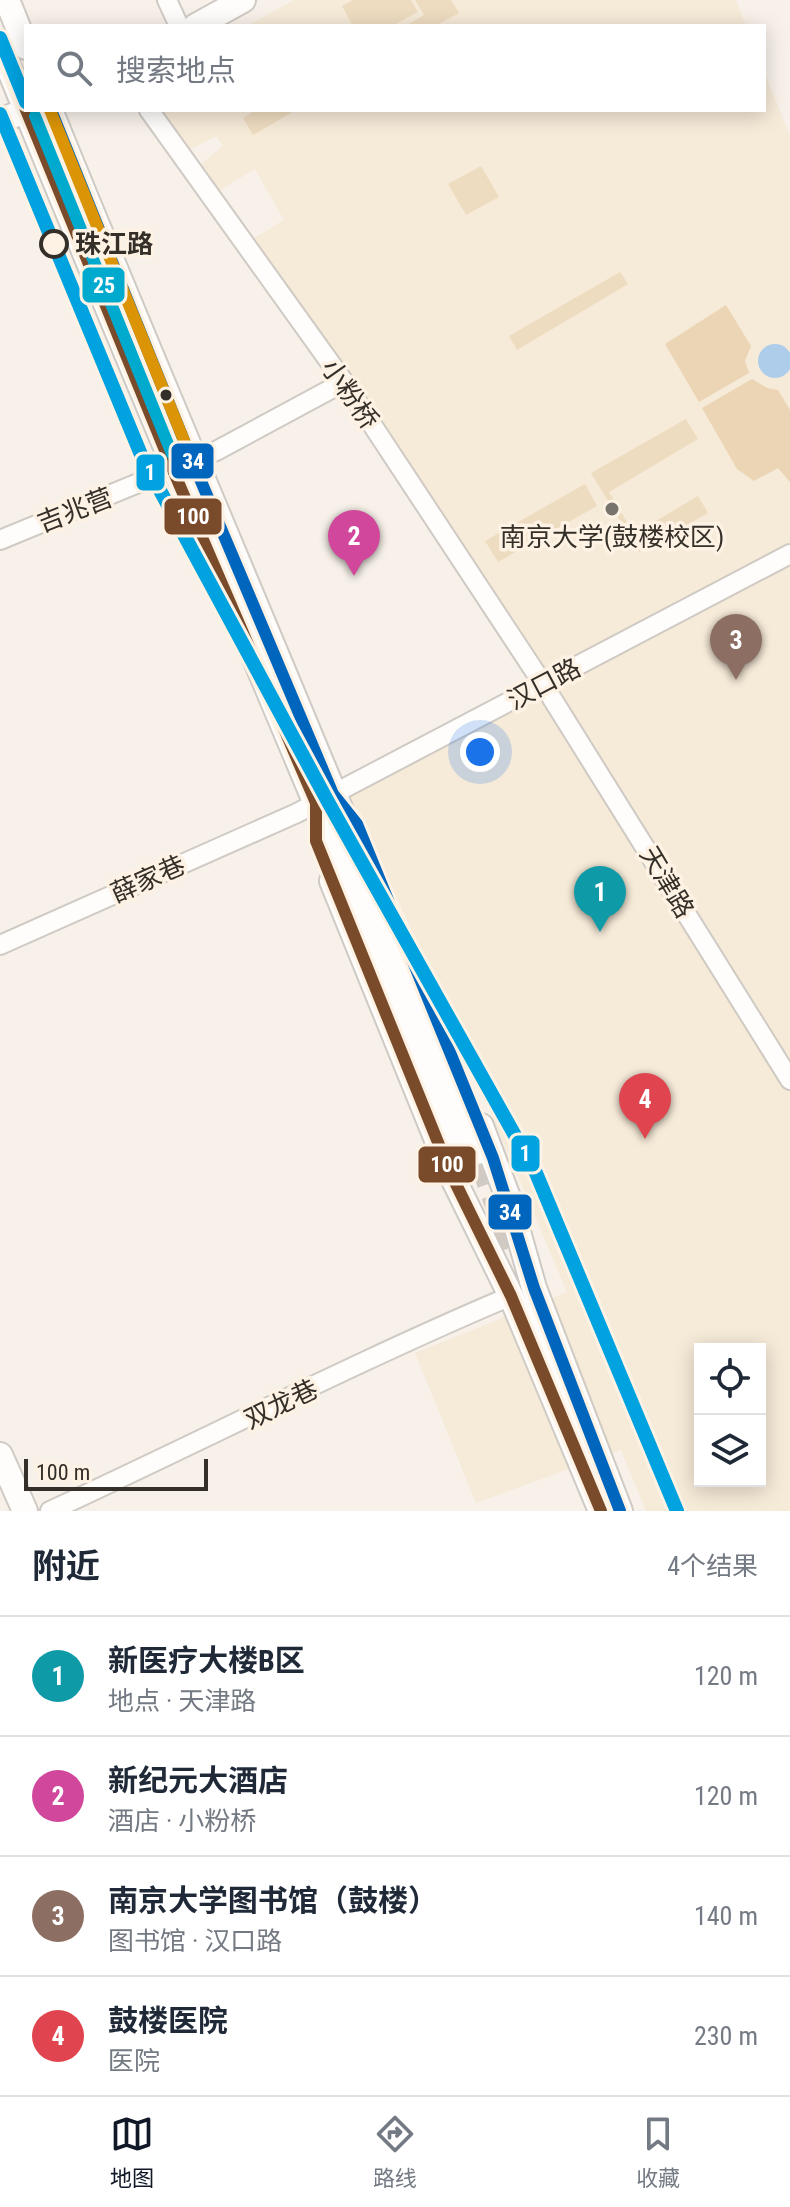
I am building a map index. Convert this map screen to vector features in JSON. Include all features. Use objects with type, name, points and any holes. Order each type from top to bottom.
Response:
[{"type":"main road","points":[[7,0],[24,42]]},
{"type":"main road","points":[[200,24],[243,0]]},
{"type":"main road","points":[[0,46],[24,105]]},
{"type":"main road","points":[[0,121],[24,111]]},
{"type":"main road","points":[[27,112],[184,460]]},
{"type":"main road","points":[[51,112],[316,803],[473,1164],[408,972],[316,803]]},
{"type":"main road","points":[[316,803],[316,841],[450,1172],[511,1296],[601,1511]]},
{"type":"main road","points":[[316,803],[357,824],[448,1038],[509,1200],[534,1288],[620,1511]]},
{"type":"main road","points":[[0,1455],[25,1511]]},
{"type":"street","points":[[167,0],[178,24]]},
{"type":"street","name":"小粉桥","points":[[150,112],[344,382],[543,684]]},
{"type":"street","name":"吉兆营","points":[[0,540],[184,460],[344,382]]},
{"type":"street","name":"汉口路","points":[[316,803],[790,554]]},
{"type":"street","name":"天津路","points":[[543,684],[790,1080]]},
{"type":"street","name":"薛家巷","points":[[5,938],[316,803]]},
{"type":"street","name":"双龙巷","points":[[50,1511],[242,1423],[413,1338],[511,1296]]},
{"type":"shaded area","points":[[294,0],[736,0],[745,24],[251,24]]},
{"type":"shaded area","points":[[353,0],[411,0],[418,12],[396,24],[352,24],[342,6]]},
{"type":"shaded area","points":[[415,0],[451,0],[459,13],[439,24],[408,24],[424,15]]},
{"type":"shaded area","name":"南京大学(鼓楼校区)","points":[[766,76],[790,136],[790,1060],[248,242],[284,220],[255,169],[217,192],[199,166],[223,146],[216,136],[189,150],[163,112],[766,112]]},
{"type":"shaded area","points":[[253,112],[293,112],[253,135],[243,118]]},
{"type":"shaded area","points":[[481,166],[499,197],[466,215],[448,184]]},
{"type":"shaded area","points":[[620,272],[628,284],[517,350],[509,336]]},
{"type":"shaded area","points":[[726,305],[751,346],[745,361],[749,373],[699,402],[665,344]]},
{"type":"shaded area","points":[[752,379],[767,388],[778,390],[790,410],[790,482],[778,468],[754,481],[737,469],[702,408]]},
{"type":"shaded area","points":[[686,419],[698,439],[609,492],[634,534],[698,496],[708,513],[639,552],[591,473]]},
{"type":"shaded area","points":[[585,484],[597,506],[498,562],[485,541]]},
{"type":"shaded area","points":[[543,688],[790,1080],[790,1511],[646,1511],[621,1450],[476,1503],[415,1353],[567,1292],[427,962],[347,794]]},
{"type":"water","points":[[775,344],[791,354],[791,368],[787,373],[775,378],[763,373],[758,361],[763,349]]},
{"type":"tunnel","points":[[481,1161],[512,1247]]},
{"type":"transit line","name":"1","points":[[0,38],[24,97]]},
{"type":"transit line","name":"100","points":[[0,46],[24,105]]},
{"type":"transit line","name":"100","points":[[27,112],[173,470],[316,803],[316,841],[450,1172],[511,1296],[601,1511]]},
{"type":"transit line","name":"1","points":[[51,112],[187,448]]},
{"type":"transit line","name":"34","points":[[52,112],[187,448],[333,794],[357,824],[493,1158],[534,1288],[620,1511]]},
{"type":"transit line","name":"1","points":[[0,114],[142,457],[327,800],[536,1173],[677,1511]]},
{"type":"transit line","name":"25","points":[[35,116],[172,454]]},
{"type":"place","name":"珠江路","points":[[54,244]]},
{"type":"place","name":"南京大学(鼓楼校区)","points":[[612,509]]},
{"type":"place","name":"新纪元大酒店","points":[[354,576]]},
{"type":"place","name":"南京大学图书馆（鼓楼）","points":[[736,680]]},
{"type":"place","name":"新医疗大楼B区","points":[[600,932]]},
{"type":"place","name":"鼓楼医院","points":[[645,1139]]}]
